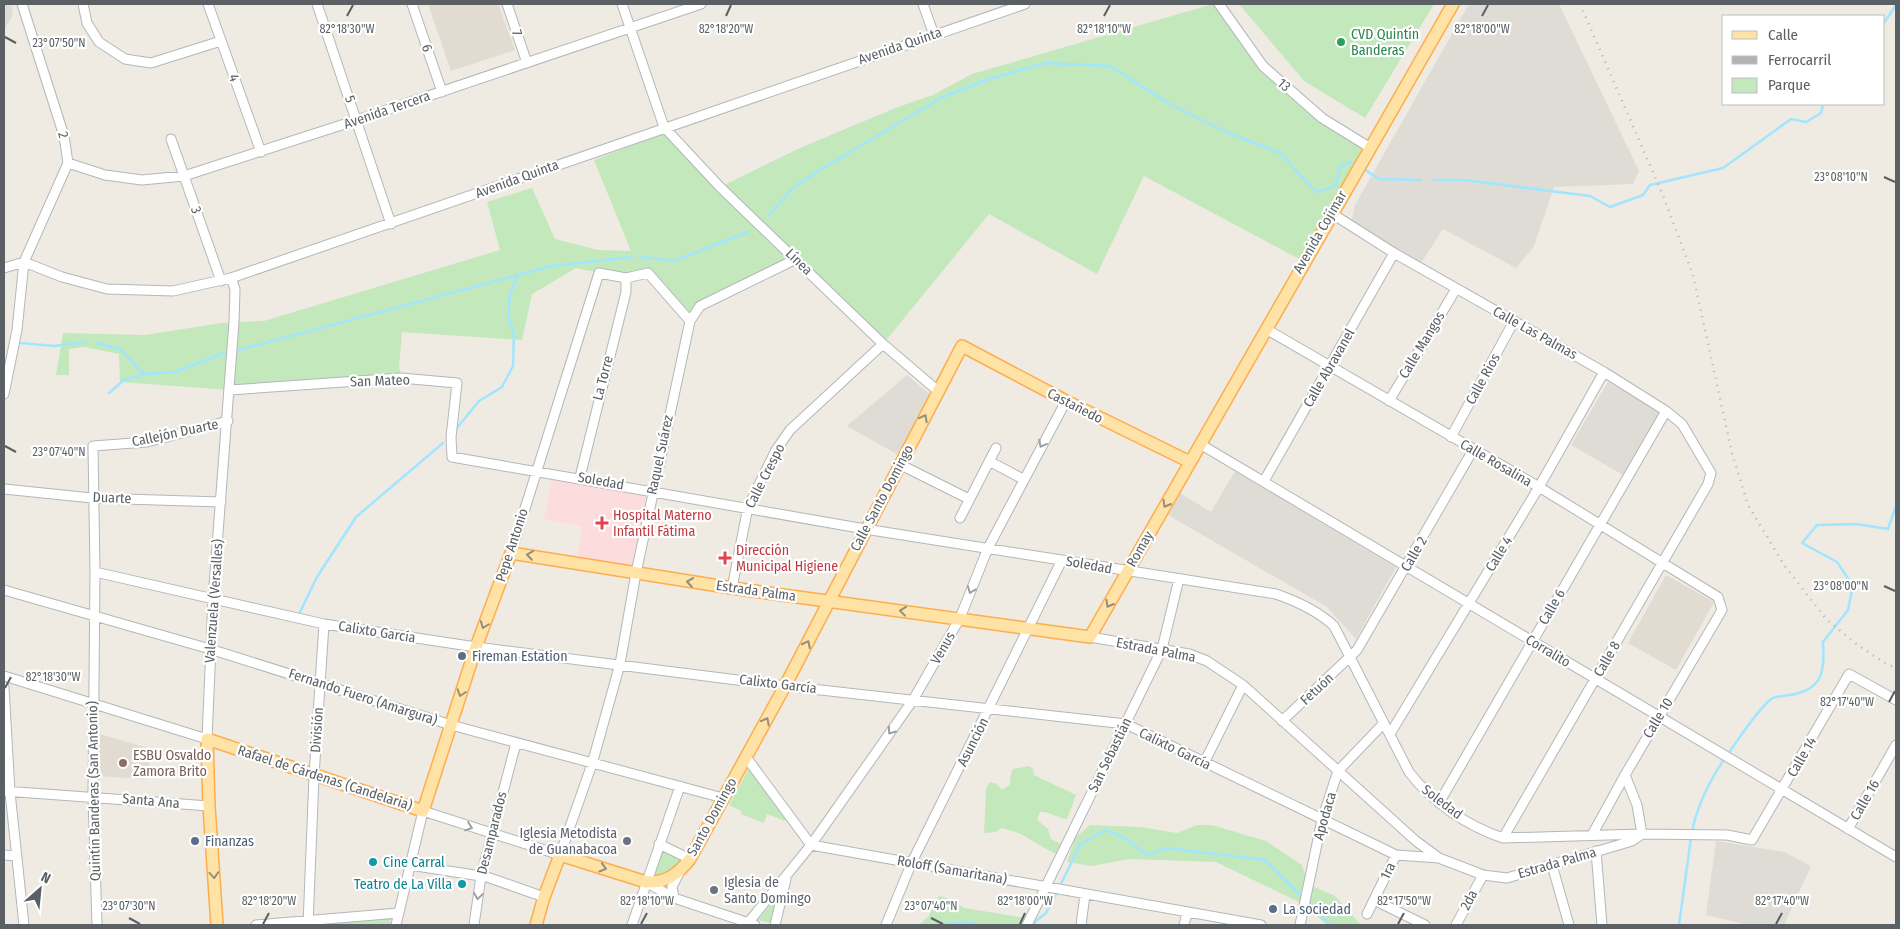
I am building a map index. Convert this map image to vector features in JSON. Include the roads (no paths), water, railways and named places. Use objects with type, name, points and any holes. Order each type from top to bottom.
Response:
[{"type":"main road","name":"Avenida Cojímar","points":[[1190,462],[1331,213],[1453,4]]},
{"type":"main road","name":"Calle Santo Domingo","points":[[746,757],[962,346]]},
{"type":"main road","name":"Castañedo","points":[[962,346],[1066,401],[1190,462]]},
{"type":"main road","name":"Romay","points":[[1090,637],[1190,462]]},
{"type":"main road","name":"Estrada Palma","points":[[512,552],[732,588],[1090,637]]},
{"type":"main road","name":"Pepe Antonio","points":[[423,811],[476,647],[512,552]]},
{"type":"main road","name":"Rafael de Cárdenas (Candelaria)","points":[[207,739],[423,811]]},
{"type":"main road","name":"Valenzuela (Versalles)","points":[[207,739],[208,806],[217,925]]},
{"type":"main road","name":"Santo Domingo","points":[[646,882],[665,880],[681,870],[690,859],[746,757]]},
{"type":"main road","name":"Rafael de Cárdenas (Candelaria)","points":[[560,855],[646,882]]},
{"type":"main road","points":[[536,925],[544,897],[560,855]]},
{"type":"street","name":"2","points":[[22,4],[64,136],[68,163]]},
{"type":"street","points":[[83,4],[87,23],[99,42],[125,59],[151,63],[221,41]]},
{"type":"street","name":"4","points":[[208,4],[261,152]]},
{"type":"street","name":"5","points":[[317,4],[358,120],[391,224]]},
{"type":"street","name":"6","points":[[412,4],[442,92]]},
{"type":"street","name":"7","points":[[507,4],[527,63]]},
{"type":"street","points":[[622,4],[664,127]]},
{"type":"street","name":"Avenida Tercera","points":[[68,163],[105,175],[142,180],[184,176],[358,120],[701,4]]},
{"type":"street","points":[[923,4],[934,35]]},
{"type":"street","name":"Avenida Quinta","points":[[24,262],[62,277],[107,289],[173,291],[221,281],[1025,4]]},
{"type":"street","name":"13","points":[[1218,4],[1263,66],[1322,118],[1369,147]]},
{"type":"street","name":"Línea","points":[[664,127],[720,187],[883,344],[938,391]]},
{"type":"street","name":"3","points":[[171,139],[221,281]]},
{"type":"street","points":[[4,394],[17,330],[24,262],[68,163]]},
{"type":"street","name":"Calle Las Palmas","points":[[1331,213],[1394,253],[1604,372],[1666,411],[1682,424],[1711,473],[1710,479]]},
{"type":"street","name":"Calle Abravanel","points":[[1264,482],[1394,253]]},
{"type":"street","name":"Raquel Suárez","points":[[560,855],[592,764],[620,664],[636,572],[690,321],[700,306],[796,259]]},
{"type":"street","points":[[4,268],[24,262]]},
{"type":"street","name":"Pepe Antonio","points":[[512,552],[598,273],[626,278],[648,273],[690,321]]},
{"type":"street","name":"Valenzuela (Versalles)","points":[[207,739],[213,599],[230,390],[235,289],[232,278]]},
{"type":"street","name":"La Torre","points":[[580,478],[626,292],[626,278]]},
{"type":"street","name":"Calle Mangos","points":[[1389,401],[1456,289]]},
{"type":"street","name":"Calle Rios","points":[[1451,437],[1514,321]]},
{"type":"street","name":"Calle Rosalina","points":[[1266,329],[1539,487],[1718,597],[1721,603]]},
{"type":"street","name":"Calle Crespo","points":[[732,588],[748,507],[776,450],[790,430],[883,344]]},
{"type":"street","name":"Calle 4","points":[[1390,734],[1539,487],[1604,372]]},
{"type":"street","name":"San Mateo","points":[[230,390],[401,378],[457,383],[450,437],[452,457]]},
{"type":"street","name":"Venus","points":[[751,924],[810,845],[913,700],[960,618],[988,548],[1066,401]]},
{"type":"street","name":"Calle 6","points":[[1439,803],[1666,411]]},
{"type":"street","name":"Callejón Duarte","points":[[93,446],[147,442],[228,421]]},
{"type":"street","name":"Corralito","points":[[1200,444],[1896,857]]},
{"type":"street","name":"Quintín Banderas (San Antonio)","points":[[93,446],[92,796],[96,925]]},
{"type":"street","points":[[960,518],[996,448]]},
{"type":"street","name":"Calle 2","points":[[1352,658],[1407,567],[1473,450]]},
{"type":"street","name":"Soledad","points":[[452,457],[653,490],[865,529],[1127,572],[1276,594],[1324,617],[1334,626],[1409,772],[1425,793],[1439,803],[1487,833],[1503,838],[1642,834]]},
{"type":"street","points":[[990,461],[1023,479]]},
{"type":"street","points":[[899,464],[970,500]]},
{"type":"street","name":"Calle 8","points":[[1503,838],[1710,479]]},
{"type":"street","name":"Duarte","points":[[4,489],[92,498],[221,502]]},
{"type":"street","name":"Asunción","points":[[886,925],[912,862],[991,708],[1028,627],[1062,560]]},
{"type":"street","name":"Calixto García","points":[[94,572],[324,624],[476,647],[785,686],[1126,724],[1396,855],[1439,858]]},
{"type":"street","name":"San Sebastián","points":[[1027,925],[1047,888],[1162,649],[1179,579]]},
{"type":"street","name":"Fernando Fuero (Amargura)","points":[[4,590],[320,683],[450,725],[723,798]]},
{"type":"street","name":"Calle 10","points":[[1592,834],[1625,774],[1722,610],[1721,603]]},
{"type":"street","name":"División","points":[[308,923],[314,776],[324,624]]},
{"type":"street","name":"Estrada Palma","points":[[1090,637],[1189,654],[1207,661],[1243,685],[1416,841],[1439,858],[1482,875],[1507,878],[1632,841],[1642,834],[1727,834],[1752,840]]},
{"type":"street","name":"Fetuón","points":[[1282,721],[1352,658]]},
{"type":"street","name":"Calle 14","points":[[1752,840],[1783,790],[1849,674],[1896,700]]},
{"type":"street","name":"Rafael de Cárdenas (Candelaria)","points":[[4,676],[207,739]]},
{"type":"street","points":[[1204,763],[1243,685]]},
{"type":"street","points":[[4,687],[7,791],[24,925]]},
{"type":"street","name":"Apodaca","points":[[1300,925],[1322,820],[1338,771],[1384,724]]},
{"type":"street","name":"Desamparados","points":[[474,925],[481,876],[490,834],[516,743]]},
{"type":"street","name":"Calle 16","points":[[1848,829],[1896,745]]},
{"type":"street","points":[[746,757],[810,845]]},
{"type":"street","points":[[1625,774],[1637,805],[1642,834]]},
{"type":"street","points":[[632,925],[680,786]]},
{"type":"street","name":"Santa Ana","points":[[7,791],[208,806]]},
{"type":"street","name":"Pepe Antonio","points":[[396,925],[423,811]]},
{"type":"street","name":"Rafael de Cárdenas (Candelaria)","points":[[423,811],[560,855]]},
{"type":"street","points":[[660,844],[690,859]]},
{"type":"street","name":"Roloff (Samaritana)","points":[[810,845],[1261,925]]},
{"type":"street","points":[[1596,852],[1602,925]]},
{"type":"street","points":[[4,855],[16,856]]},
{"type":"street","name":"1ra","points":[[1367,914],[1396,855]]},
{"type":"street","points":[[410,865],[481,876],[544,897]]},
{"type":"street","points":[[1552,865],[1569,925]]},
{"type":"street","points":[[674,898],[672,887],[681,870]]},
{"type":"street","name":"Venus","points":[[775,925],[787,875]]},
{"type":"street","name":"2da","points":[[1456,925],[1482,875]]},
{"type":"street","points":[[646,882],[674,898],[751,924]]},
{"type":"street","points":[[1081,925],[1086,895]]},
{"type":"street","points":[[1374,900],[1425,925]]},
{"type":"street","points":[[256,925],[308,923],[398,913]]},
{"type":"street","points":[[1184,925],[1187,913]]},
{"type":"waterway","points":[[1885,22],[1896,5]]},
{"type":"waterway","points":[[769,215],[793,188],[823,168],[941,98],[989,79],[1046,63],[1110,66],[1170,104],[1226,132],[1280,153],[1316,192],[1335,186],[1341,165],[1354,162],[1357,165]]},
{"type":"waterway","points":[[1434,180],[1464,180],[1590,196],[1610,207],[1643,195],[1650,185],[1723,168],[1791,119],[1806,122],[1821,113],[1823,105]]},
{"type":"waterway","points":[[1364,169],[1379,179],[1421,180]]},
{"type":"waterway","points":[[641,257],[674,261],[748,232]]},
{"type":"waterway","points":[[238,350],[552,266],[633,257]]},
{"type":"waterway","points":[[456,429],[479,401],[502,387],[513,366],[514,334],[508,316],[510,294],[518,275]]},
{"type":"waterway","points":[[21,343],[54,346],[87,342]]},
{"type":"waterway","points":[[97,343],[120,349],[144,374]]},
{"type":"waterway","points":[[109,393],[124,380],[145,374],[175,372],[224,353]]},
{"type":"waterway","points":[[300,612],[317,577],[356,517],[443,443]]},
{"type":"waterway","points":[[1728,754],[1753,718],[1771,699],[1801,692],[1815,684],[1820,678],[1822,670],[1823,642],[1848,610],[1853,586],[1837,562],[1802,543],[1817,525],[1856,524],[1888,529],[1896,506]]},
{"type":"waterway","points":[[1692,832],[1705,794],[1725,758]]},
{"type":"waterway","points":[[1060,886],[1080,845],[1105,830],[1125,838],[1147,855],[1166,848],[1265,860],[1303,898]]},
{"type":"waterway","points":[[1679,925],[1691,838]]},
{"type":"waterway","points":[[1031,925],[1046,913],[1056,894]]},
{"type":"waterway","points":[[1307,902],[1331,925]]},
{"type":"waterway","points":[[937,925],[966,922],[979,925]]},
{"type":"railway","points":[[1580,4],[1662,193],[1693,275],[1732,453],[1748,505],[1784,565],[1826,619],[1855,643],[1883,662],[1896,668]]},
{"type":"place","name":"CVD Quintín Banderas","points":[[1341,42]]},
{"type":"place","name":"Hospital Materno Infantil Fátima","points":[[602,523]]},
{"type":"place","name":"Dirección Municipal Higiene","points":[[725,558]]},
{"type":"place","name":"Fireman Estation","points":[[462,656]]},
{"type":"place","name":"ESBU Osvaldo Zamora Brito","points":[[123,763]]},
{"type":"place","name":"Finanzas","points":[[195,841]]},
{"type":"place","name":"Iglesia Metodista de Guanabacoa","points":[[627,841]]},
{"type":"place","name":"Cine Carral","points":[[373,862]]},
{"type":"place","name":"Teatro de La Villa","points":[[462,884]]},
{"type":"place","name":"Iglesia de Santo Domingo","points":[[714,890]]},
{"type":"place","name":"La sociedad","points":[[1273,909]]}]
